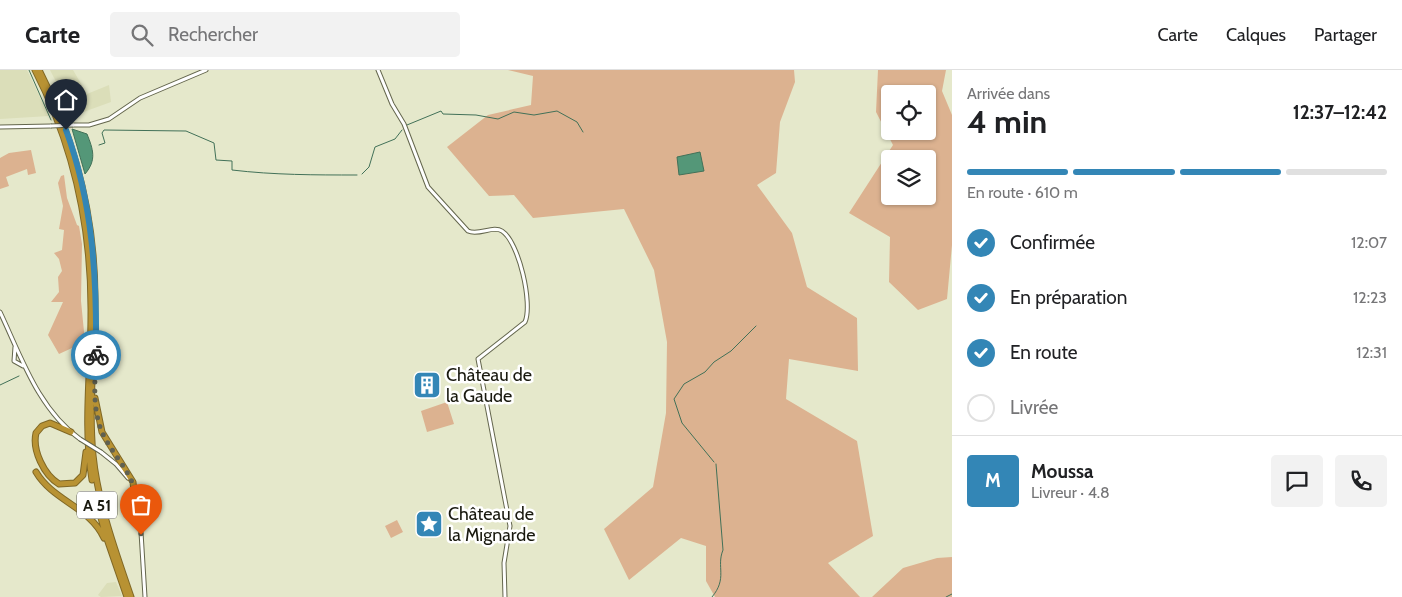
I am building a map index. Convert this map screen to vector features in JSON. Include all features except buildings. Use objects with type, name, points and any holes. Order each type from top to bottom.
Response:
[{"type":"highway","name":"A 51","points":[[35,70],[52,105],[68,149],[86,219],[91,285],[88,409],[90,470],[97,507],[126,597]]},
{"type":"highway","name":"A 51","points":[[39,70],[61,116],[84,190],[92,240],[95,299],[92,430],[95,476],[104,518],[131,597]]},
{"type":"highway","points":[[95,299],[95,396],[98,418],[102,432],[133,482],[134,491]]},
{"type":"highway","points":[[71,432],[56,424],[48,423],[38,430],[35,439],[39,457],[48,474],[56,482],[67,485],[80,480],[85,469],[88,409]]},
{"type":"highway","points":[[36,472],[51,490],[82,510],[97,525],[105,539],[126,597]]},
{"type":"street","points":[[0,127],[89,125],[112,118],[144,96],[206,70]]},
{"type":"street","points":[[378,70],[392,104],[404,124],[422,173],[432,192],[468,231],[474,233],[498,230],[504,232],[517,254],[524,279],[528,314],[525,322],[478,360],[510,526],[504,563],[505,597]]},
{"type":"street","points":[[0,312],[15,344],[20,362],[38,387],[52,413],[71,432],[101,452],[121,469],[134,491],[140,516],[145,597]]},
{"type":"street","points":[[17,356],[15,363],[20,362]]},
{"type":"shaded area","points":[[0,70],[27,70],[49,116],[0,119]]},
{"type":"shaded area","points":[[50,70],[73,70],[87,94],[109,85],[111,102],[78,114],[69,107]]},
{"type":"shaded area","points":[[508,70],[794,70],[795,82],[780,122],[776,173],[757,185],[792,233],[807,287],[857,318],[858,371],[789,359],[786,399],[857,441],[873,536],[828,563],[860,597],[715,597],[706,581],[706,546],[681,538],[629,580],[604,529],[653,487],[666,413],[667,342],[654,270],[624,209],[533,218],[514,195],[489,196],[447,147],[488,115],[531,105],[533,76]]},
{"type":"shaded area","points":[[878,70],[946,70],[942,91],[952,115],[952,245],[947,299],[918,310],[889,282],[890,237],[849,213],[881,164],[881,205],[936,205],[936,150],[890,150],[893,145],[890,140],[936,140],[936,85],[881,85],[881,122],[876,112]]},
{"type":"shaded area","points":[[72,129],[87,134],[91,145],[93,154],[91,164],[85,174]]},
{"type":"shaded area","points":[[31,150],[36,173],[28,175],[27,169],[6,177],[9,186],[0,189],[0,158],[9,153]]},
{"type":"shaded area","points":[[700,152],[704,171],[679,175],[677,157]]},
{"type":"shaded area","points":[[64,175],[67,198],[79,226],[82,244],[81,301],[85,342],[59,354],[48,335],[63,302],[51,302],[59,292],[58,277],[62,271],[59,259],[54,253],[62,250],[64,230],[59,229],[63,206],[58,183],[61,176]]},
{"type":"shaded area","points":[[447,402],[454,424],[427,432],[421,411]]},
{"type":"shaded area","points":[[397,520],[403,532],[391,538],[385,526]]},
{"type":"shaded area","points":[[952,557],[952,597],[872,597],[903,568],[937,558]]},
{"type":"shaded area","points":[[116,582],[122,596],[101,597],[98,595],[107,583]]},
{"type":"waterway","points":[[29,70],[51,120]]},
{"type":"waterway","points":[[407,125],[441,111],[443,114],[476,115],[498,119],[514,112],[534,115],[557,111],[577,122],[583,132]]},
{"type":"waterway","points":[[99,145],[105,143],[102,133],[104,130],[186,131],[214,143],[216,160],[232,161],[232,170],[279,174],[357,175]]},
{"type":"waterway","points":[[362,174],[369,167],[375,147],[395,139],[402,130]]},
{"type":"waterway","points":[[714,462],[682,423],[674,399],[684,384],[705,372],[714,362],[731,351],[756,326]]},
{"type":"waterway","points":[[0,385],[19,376]]},
{"type":"waterway","points":[[712,597],[717,590],[721,578],[721,556],[723,550],[716,464]]},
{"type":"waterway","points":[[946,597],[952,594]]},
{"type":"way so far","points":[[96,355],[95,396],[98,418],[108,443],[133,482],[140,516],[141,535]]},
{"type":"place","name":"Château de la Gaude","points":[[427,385]]},
{"type":"place","name":"Château de la Mignarde","points":[[429,524]]},
{"type":"route","points":[[66,130],[84,190],[94,254],[96,355]]}]
